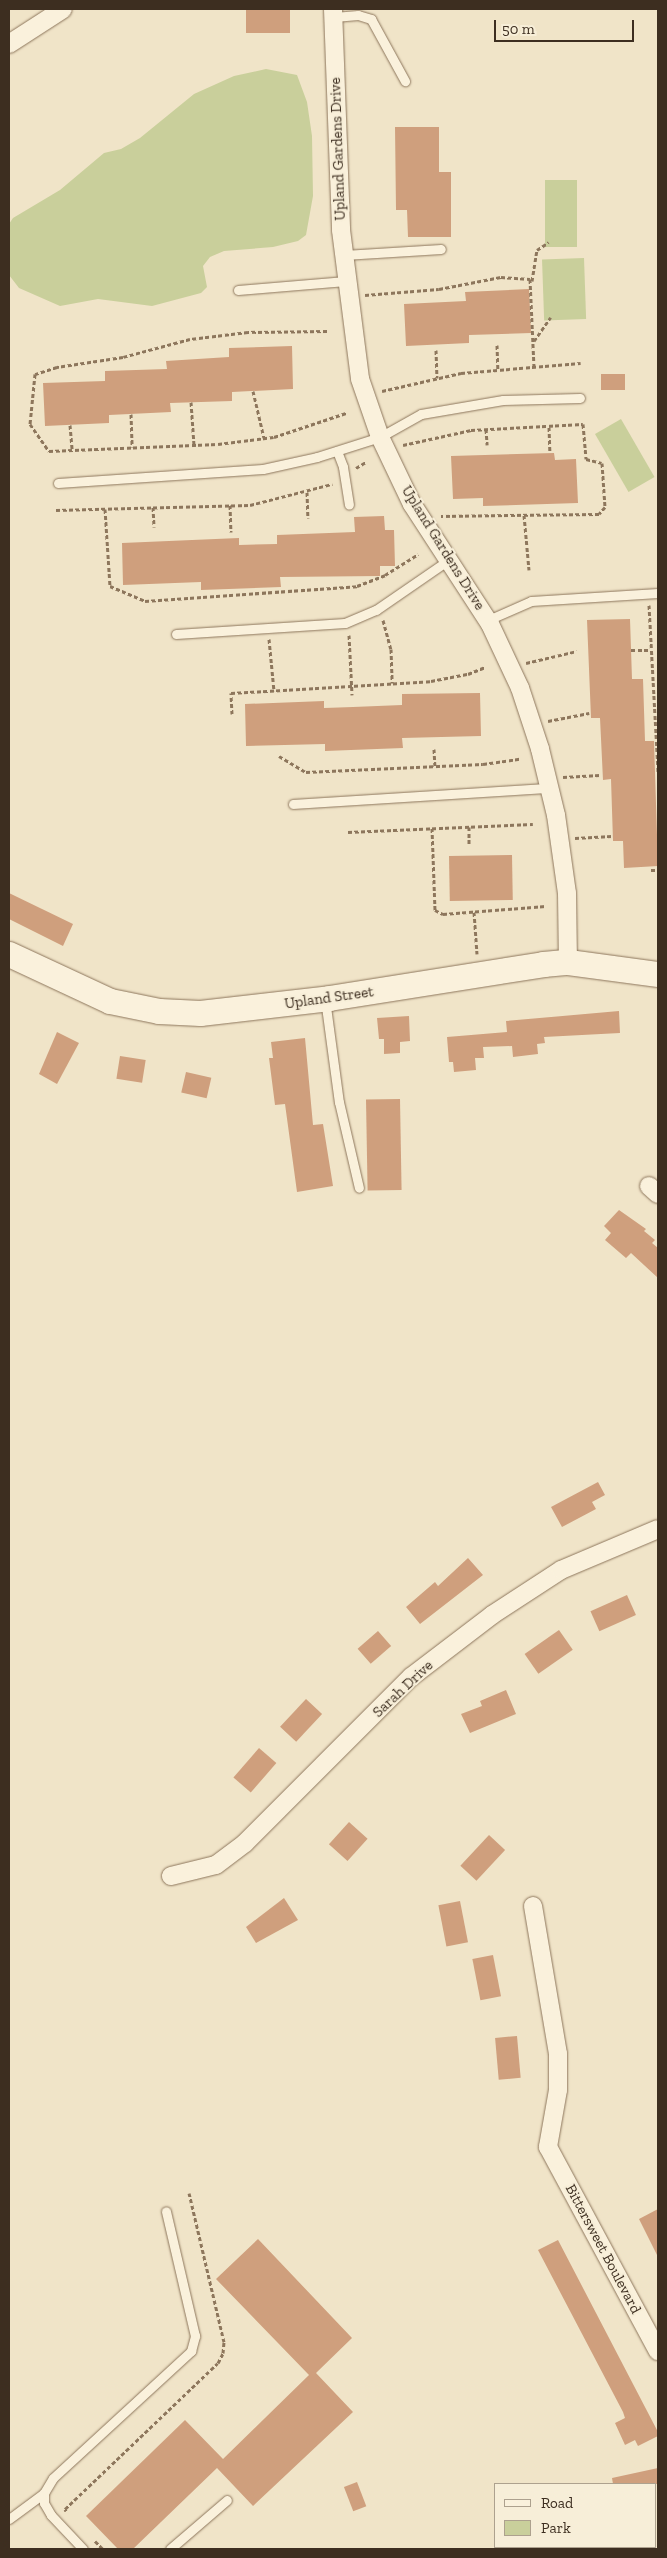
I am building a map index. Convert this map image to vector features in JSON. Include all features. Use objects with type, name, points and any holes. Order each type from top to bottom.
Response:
[{"type":"street","points":[[9,44],[63,9]]},
{"type":"street","name":"Upland Gardens Drive","points":[[333,13],[344,255],[360,379],[380,437],[412,504],[450,559],[488,620],[520,688],[556,783],[567,892],[568,962]]},
{"type":"street","name":"Upland Street","points":[[9,954],[110,1001],[158,1011],[200,1013],[324,999],[568,962],[658,974]]},
{"type":"street","name":"Sarah Drive","points":[[171,1876],[216,1865],[245,1843],[412,1677],[492,1615],[561,1570],[658,1529]]},
{"type":"street","name":"Bittersweet Boulevard","points":[[533,1906],[558,2054],[558,2090],[548,2147],[658,2351]]},
{"type":"lane","points":[[333,13],[358,15],[371,19],[405,81]]},
{"type":"lane","points":[[344,255],[440,249]]},
{"type":"lane","points":[[238,290],[346,281]]},
{"type":"lane","points":[[58,483],[263,469],[336,451],[380,437],[421,414],[503,400],[580,398]]},
{"type":"lane","points":[[336,451],[344,476],[349,505]]},
{"type":"lane","points":[[176,634],[345,623],[378,609],[450,559]]},
{"type":"lane","points":[[488,620],[531,601],[658,593]]},
{"type":"lane","points":[[294,804],[556,783]]},
{"type":"lane","points":[[324,999],[339,1102],[359,1188]]},
{"type":"lane","points":[[9,2519],[44,2493],[53,2478],[191,2352],[195,2336],[166,2210]]},
{"type":"lane","points":[[44,2493],[44,2502],[51,2515],[83,2549]]},
{"type":"lane","points":[[170,2549],[227,2500]]},
{"type":"path","points":[[534,366],[533,258],[541,245],[549,242]]},
{"type":"path","points":[[360,296],[439,289],[501,277],[532,282]]},
{"type":"path","points":[[534,341],[551,317]]},
{"type":"path","points":[[327,331],[248,332],[190,339],[35,374],[30,424],[49,451],[194,445],[264,438],[303,430],[346,413]]},
{"type":"path","points":[[497,345],[498,370]]},
{"type":"path","points":[[436,350],[437,378]]},
{"type":"path","points":[[379,392],[437,378],[534,366],[581,363]]},
{"type":"path","points":[[253,391],[264,438]]},
{"type":"path","points":[[191,402],[194,445]]},
{"type":"path","points":[[131,414],[132,447]]},
{"type":"path","points":[[399,446],[486,429],[583,424],[586,459],[602,463],[606,507],[599,514],[438,516]]},
{"type":"path","points":[[70,425],[72,450]]},
{"type":"path","points":[[549,427],[550,452]]},
{"type":"path","points":[[486,429],[487,445]]},
{"type":"path","points":[[56,510],[250,505],[334,484],[366,462]]},
{"type":"path","points":[[307,491],[308,518]]},
{"type":"path","points":[[230,505],[231,532]]},
{"type":"path","points":[[153,508],[154,527]]},
{"type":"path","points":[[105,509],[110,586],[144,601],[357,586],[386,575],[418,554]]},
{"type":"path","points":[[524,515],[529,570]]},
{"type":"path","points":[[648,593],[658,772]]},
{"type":"path","points":[[378,609],[389,641],[392,684]]},
{"type":"path","points":[[345,623],[351,642],[352,694]]},
{"type":"path","points":[[268,628],[274,691]]},
{"type":"path","points":[[631,650],[651,650]]},
{"type":"path","points":[[524,663],[577,652]]},
{"type":"path","points":[[232,714],[231,693],[431,681],[468,674],[485,667]]},
{"type":"path","points":[[546,721],[589,713]]},
{"type":"path","points":[[434,749],[435,767]]},
{"type":"path","points":[[279,756],[306,772],[435,767],[520,759]]},
{"type":"path","points":[[556,783],[600,775]]},
{"type":"path","points":[[348,832],[533,824]]},
{"type":"path","points":[[469,827],[469,846]]},
{"type":"path","points":[[432,828],[435,910],[443,914],[546,906]]},
{"type":"path","points":[[575,838],[612,836]]},
{"type":"path","points":[[651,870],[658,870]]},
{"type":"path","points":[[474,912],[479,974]]},
{"type":"green space","points":[[266,69],[297,75],[307,102],[312,136],[313,196],[306,235],[298,241],[273,247],[224,251],[210,257],[203,266],[207,287],[201,293],[152,306],[98,299],[60,306],[19,288],[9,275],[9,224],[13,218],[60,190],[104,153],[121,149],[140,138],[194,94],[234,76]]},
{"type":"green space","points":[[545,180],[577,180],[577,247],[545,247]]},
{"type":"green space","points":[[584,258],[586,319],[544,320],[542,259]]},
{"type":"green space","points":[[621,419],[654,477],[629,492],[595,434]]},
{"type":"building","points":[[246,9],[290,9],[290,33],[246,33]]},
{"type":"building","points":[[395,127],[439,127],[439,172],[451,172],[451,237],[408,237],[407,210],[396,210]]},
{"type":"building","points":[[529,289],[531,333],[469,335],[469,343],[406,346],[404,304],[466,301],[465,292]]},
{"type":"building","points":[[292,346],[293,389],[232,392],[232,401],[170,403],[171,412],[109,415],[109,423],[45,426],[43,383],[105,381],[105,371],[167,369],[166,361],[229,357],[229,348]]},
{"type":"building","points":[[601,374],[625,374],[625,390],[601,390]]},
{"type":"building","points":[[554,453],[555,460],[576,459],[578,503],[483,506],[483,498],[453,499],[451,456]]},
{"type":"building","points":[[384,516],[385,530],[394,530],[395,566],[380,566],[380,576],[280,577],[281,587],[201,590],[201,582],[123,585],[122,543],[239,538],[239,545],[277,544],[277,535],[355,532],[354,517]]},
{"type":"building","points":[[630,619],[632,679],[643,679],[645,741],[654,741],[658,866],[624,868],[623,841],[613,841],[611,779],[603,780],[600,718],[591,718],[587,620]]},
{"type":"building","points":[[480,693],[481,736],[402,738],[403,748],[325,751],[325,744],[246,746],[245,704],[324,701],[324,708],[402,705],[402,694]]},
{"type":"building","points":[[512,855],[513,900],[450,901],[449,856]]},
{"type":"building","points":[[9,893],[73,924],[63,946],[9,919]]},
{"type":"building","points":[[619,1011],[620,1033],[544,1037],[545,1043],[537,1044],[538,1054],[513,1057],[512,1046],[483,1047],[484,1058],[475,1058],[476,1070],[454,1072],[453,1062],[449,1062],[447,1037],[507,1032],[506,1021]]},
{"type":"building","points":[[409,1016],[410,1041],[400,1042],[400,1053],[384,1054],[384,1039],[379,1039],[377,1018]]},
{"type":"building","points":[[57,1032],[79,1043],[57,1084],[39,1074]]},
{"type":"building","points":[[305,1038],[313,1125],[323,1124],[333,1186],[297,1192],[285,1104],[275,1105],[269,1058],[273,1058],[271,1042]]},
{"type":"building","points":[[120,1056],[146,1060],[142,1083],[116,1079]]},
{"type":"building","points":[[186,1072],[211,1078],[207,1098],[181,1092]]},
{"type":"building","points":[[400,1099],[402,1190],[368,1191],[366,1100]]},
{"type":"building","points":[[619,1210],[646,1229],[644,1231],[655,1240],[652,1243],[658,1248],[658,1278],[631,1253],[626,1258],[605,1240],[611,1233],[604,1226]]},
{"type":"building","points":[[598,1482],[605,1495],[592,1502],[596,1509],[562,1527],[551,1507]]},
{"type":"building","points":[[468,1558],[483,1575],[420,1624],[406,1607],[435,1582],[438,1586]]},
{"type":"building","points":[[627,1595],[636,1615],[599,1631],[590,1611]]},
{"type":"building","points":[[559,1630],[573,1650],[538,1674],[525,1654]]},
{"type":"building","points":[[378,1631],[391,1646],[371,1664],[358,1649]]},
{"type":"building","points":[[506,1690],[516,1714],[470,1733],[461,1714],[482,1706],[480,1701]]},
{"type":"building","points":[[306,1699],[322,1714],[296,1742],[280,1727]]},
{"type":"building","points":[[259,1748],[276,1763],[251,1793],[233,1777]]},
{"type":"building","points":[[349,1822],[368,1839],[348,1861],[329,1844]]},
{"type":"building","points":[[489,1835],[505,1850],[476,1881],[460,1866]]},
{"type":"building","points":[[284,1898],[298,1920],[256,1943],[246,1927]]},
{"type":"building","points":[[460,1901],[468,1942],[446,1946],[438,1905]]},
{"type":"building","points":[[493,1955],[501,1996],[480,2000],[472,1959]]},
{"type":"building","points":[[517,2036],[521,2078],[499,2080],[495,2038]]},
{"type":"building","points":[[658,2209],[658,2257],[639,2219]]},
{"type":"building","points":[[258,2239],[352,2338],[316,2373],[353,2412],[253,2506],[217,2468],[133,2549],[118,2549],[86,2516],[185,2420],[223,2459],[309,2375],[216,2279]]},
{"type":"building","points":[[558,2240],[658,2432],[658,2436],[638,2446],[635,2440],[625,2445],[615,2423],[625,2418],[623,2412],[538,2250]]},
{"type":"building","points":[[658,2468],[658,2484],[613,2483],[612,2478]]},
{"type":"building","points":[[357,2482],[366,2506],[353,2511],[344,2487]]}]
